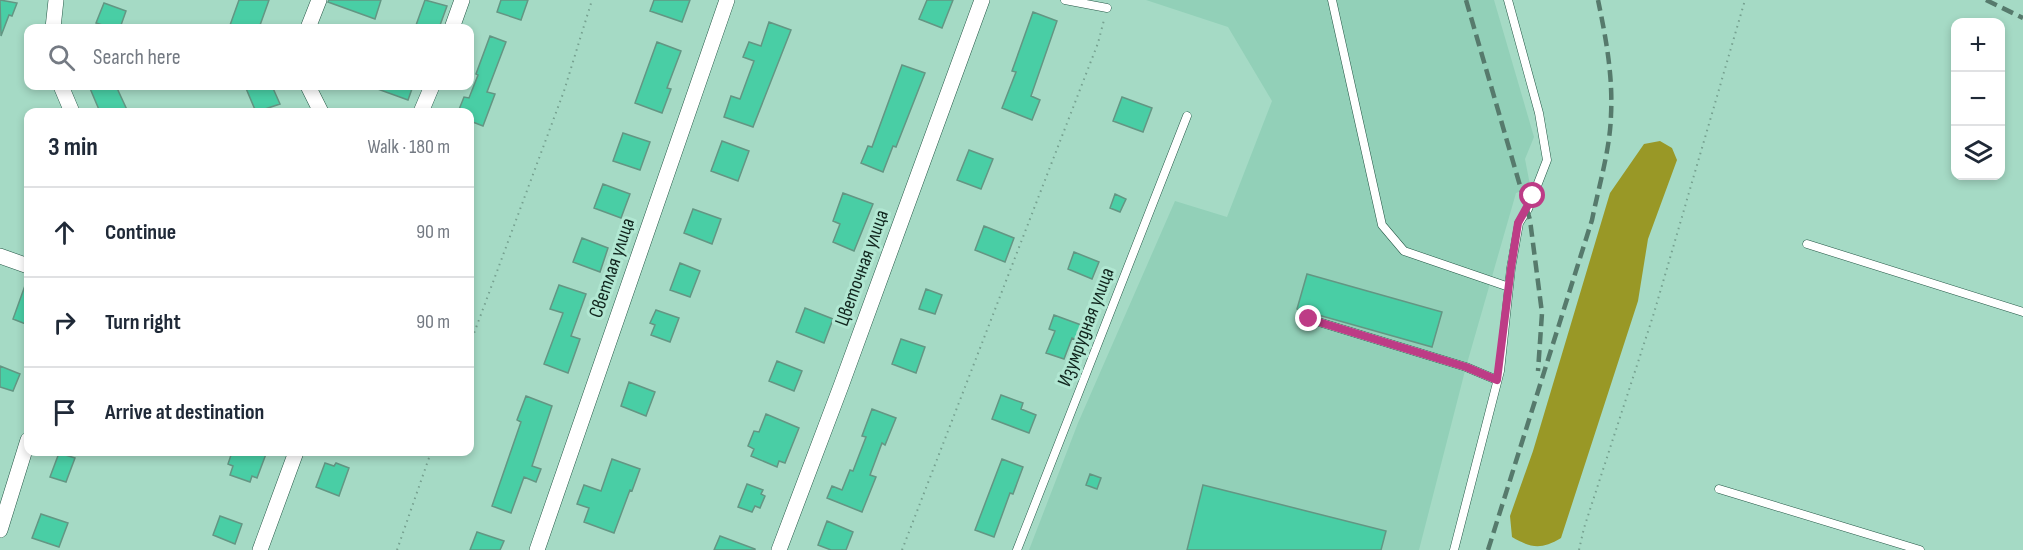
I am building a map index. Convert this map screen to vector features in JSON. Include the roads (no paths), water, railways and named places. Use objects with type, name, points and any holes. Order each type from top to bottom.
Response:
[{"type":"street","points":[[53,24],[56,0]]},
{"type":"street","points":[[310,24],[319,0]]},
{"type":"street","points":[[453,24],[462,0]]},
{"type":"street","name":"Светлая улица","points":[[537,550],[727,0]]},
{"type":"street","name":"Цветочная улица","points":[[779,550],[982,0]]},
{"type":"street","points":[[63,90],[70,108]]},
{"type":"street","points":[[310,90],[319,108]]},
{"type":"street","points":[[424,108],[430,90]]},
{"type":"street","points":[[0,255],[24,264]]},
{"type":"street","points":[[0,530],[24,453]]},
{"type":"street","points":[[260,550],[295,456]]},
{"type":"lane","points":[[1065,0],[1107,8]]},
{"type":"lane","points":[[1332,0],[1382,225],[1404,251],[1509,287]]},
{"type":"lane","points":[[1454,550],[1497,380],[1518,223],[1528,209],[1547,160],[1539,113],[1508,0]]},
{"type":"lane","name":"Изумрудная улица","points":[[1017,550],[1187,116]]},
{"type":"lane","points":[[1806,244],[2023,312]]},
{"type":"lane","points":[[1309,319],[1466,367],[1497,380]]},
{"type":"lane","points":[[1719,489],[1920,550]]},
{"type":"railway","points":[[1466,0],[1530,220],[1542,313],[1538,371]]},
{"type":"railway","points":[[1488,550],[1592,220],[1606,154],[1610,128],[1611,86],[1598,0]]},
{"type":"railway","points":[[1986,0],[2023,18]]}]
